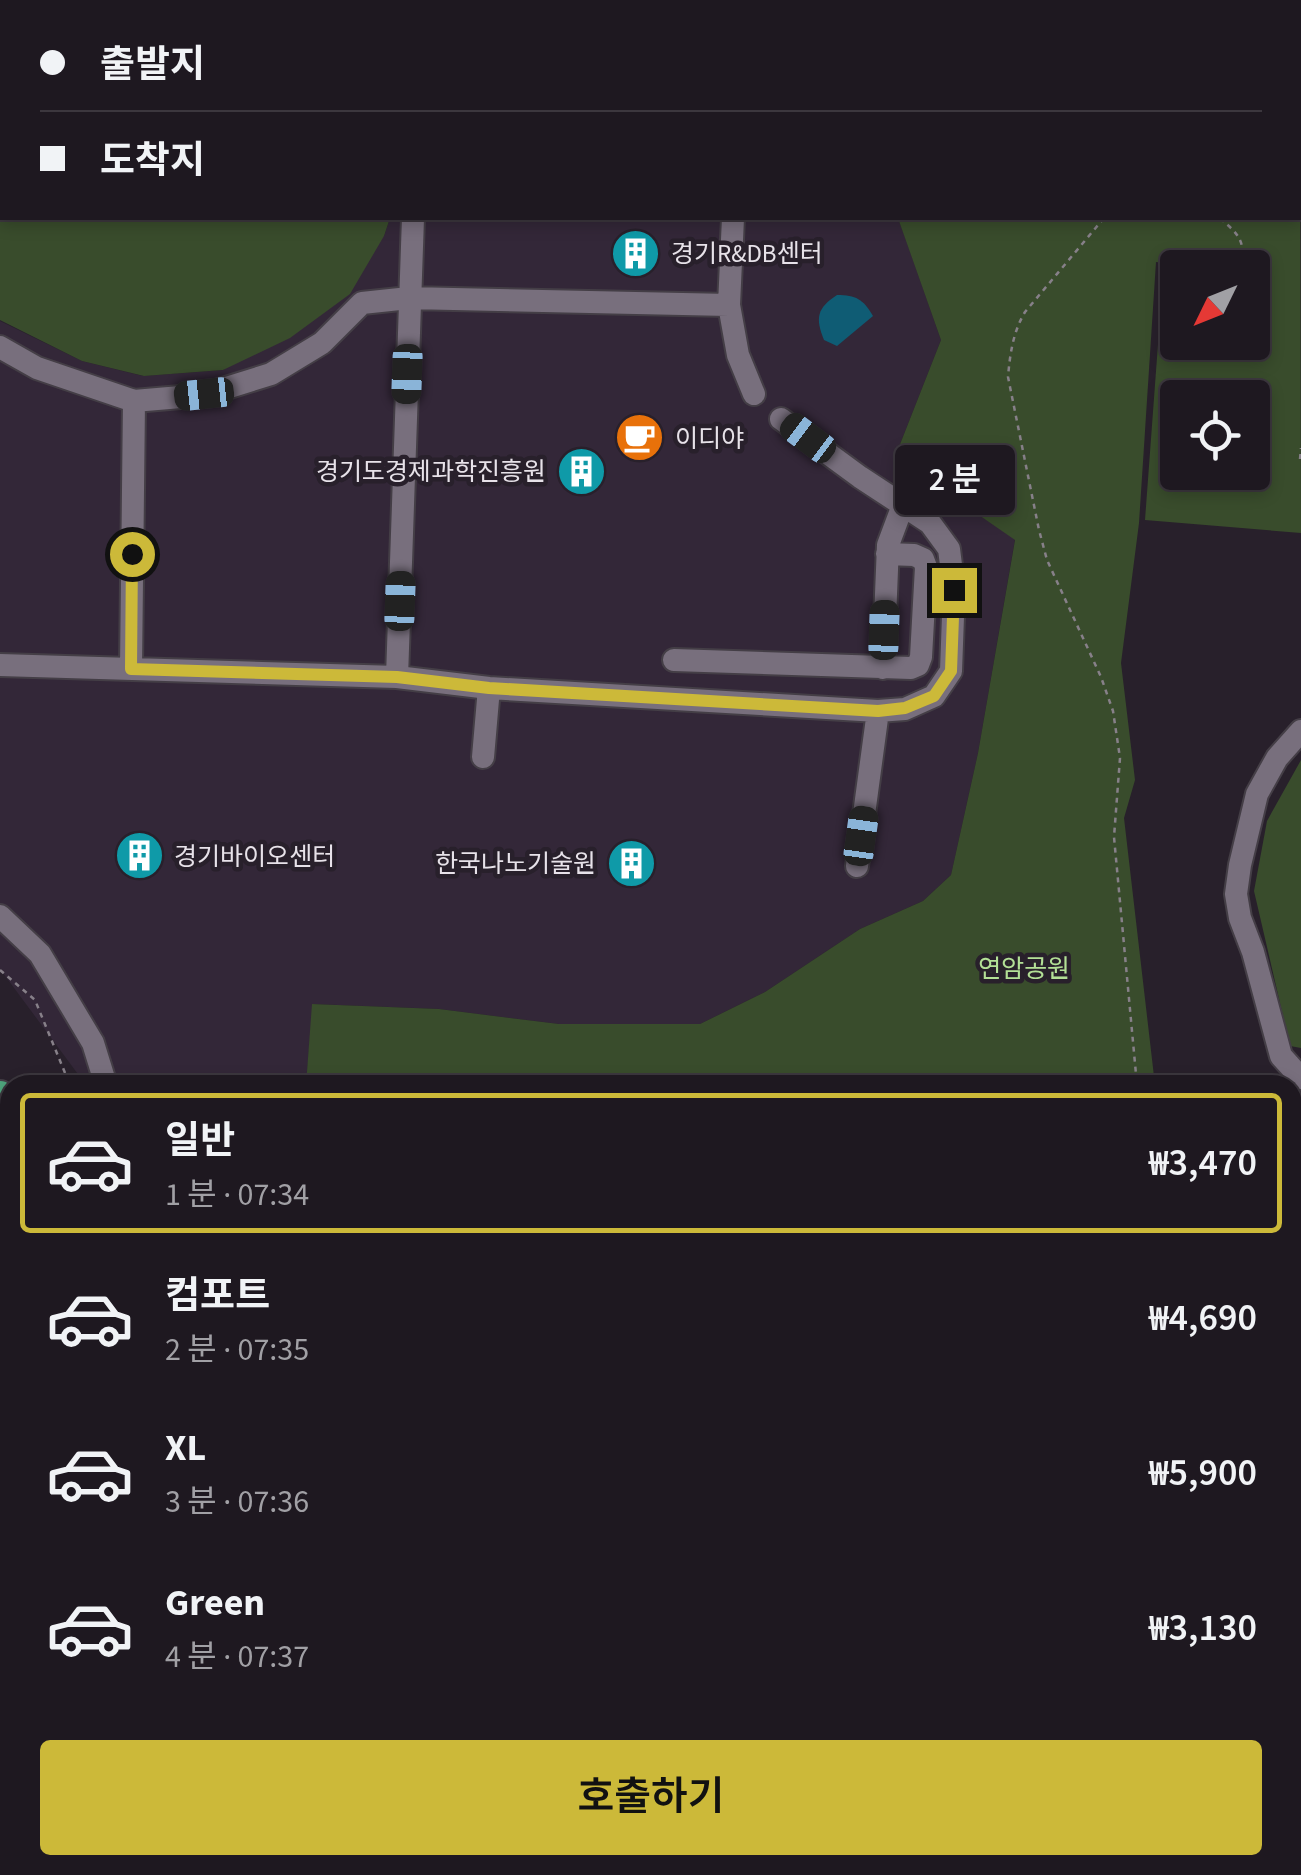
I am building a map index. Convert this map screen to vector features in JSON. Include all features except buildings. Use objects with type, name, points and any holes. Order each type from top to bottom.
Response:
[{"type":"street","points":[[397,677],[413,220]]},
{"type":"street","points":[[733,220],[728,305],[738,354],[754,394]]},
{"type":"street","points":[[0,347],[37,368],[134,401],[204,394],[271,374],[322,342],[362,302],[409,298],[728,305]]},
{"type":"street","points":[[131,669],[134,401]]},
{"type":"street","points":[[0,665],[397,677],[489,688],[878,711],[905,708],[934,696],[951,671],[954,590],[948,549],[930,523],[781,418]]},
{"type":"street","points":[[883,668],[886,554],[903,505]]},
{"type":"street","points":[[674,660],[883,668],[918,665],[926,567],[923,558],[914,555],[886,554]]},
{"type":"street","points":[[704,701],[708,662]]},
{"type":"street","points":[[484,757],[489,688]]},
{"type":"street","points":[[857,866],[878,711]]},
{"type":"street","points":[[1294,1069],[1282,1056],[1236,894],[1257,794],[1278,758],[1301,731]]},
{"type":"street","points":[[0,916],[40,954],[93,1043],[103,1075]]},
{"type":"path","points":[[1102,220],[1025,312],[1017,326],[1008,377],[1048,560],[1102,677],[1113,711],[1120,758],[1114,837],[1135,1075]]},
{"type":"path","points":[[1222,220],[1240,236],[1243,250]]},
{"type":"path","points":[[1300,459],[1301,448]]},
{"type":"path","points":[[0,970],[34,1000],[66,1075]]},
{"type":"shaded area","points":[[389,220],[899,220],[941,340],[895,457],[1015,539],[978,753],[951,875],[923,901],[860,929],[765,992],[700,1024],[559,1024],[439,1009],[313,1004],[307,1075],[79,1075],[0,969],[0,321],[82,361],[143,376],[223,370],[384,236]]},
{"type":"green space","points":[[0,220],[389,220],[350,294],[290,338],[223,370],[144,376],[82,361],[0,320]]},
{"type":"green space","name":"연암공원","points":[[897,220],[1300,220],[1301,533],[1145,520],[1160,317],[1160,360],[1270,360],[1270,250],[1160,250],[1160,262],[1156,262],[1139,523],[1121,663],[1135,780],[1124,818],[1154,1075],[307,1075],[312,1004],[439,1009],[559,1024],[700,1024],[765,992],[860,929],[923,901],[951,875],[978,753],[1015,540],[895,457],[941,340]]},
{"type":"green space","points":[[1301,760],[1301,1048],[1290,1046],[1254,891],[1267,821]]},
{"type":"water","points":[[837,295],[858,299],[873,316],[837,346],[824,340],[819,320],[825,304]]},
{"type":"place","name":"경기R&DB센터","points":[[636,253]]},
{"type":"place","name":"이디야","points":[[640,438]]},
{"type":"place","name":"경기도경제과학진흥원","points":[[581,471]]},
{"type":"place","name":"경기바이오센터","points":[[139,856]]},
{"type":"place","name":"한국나노기술원","points":[[631,863]]},
{"type":"route","points":[[132,554],[131,669],[397,677],[489,688],[878,711],[905,708],[934,696],[951,671],[954,590]]}]
